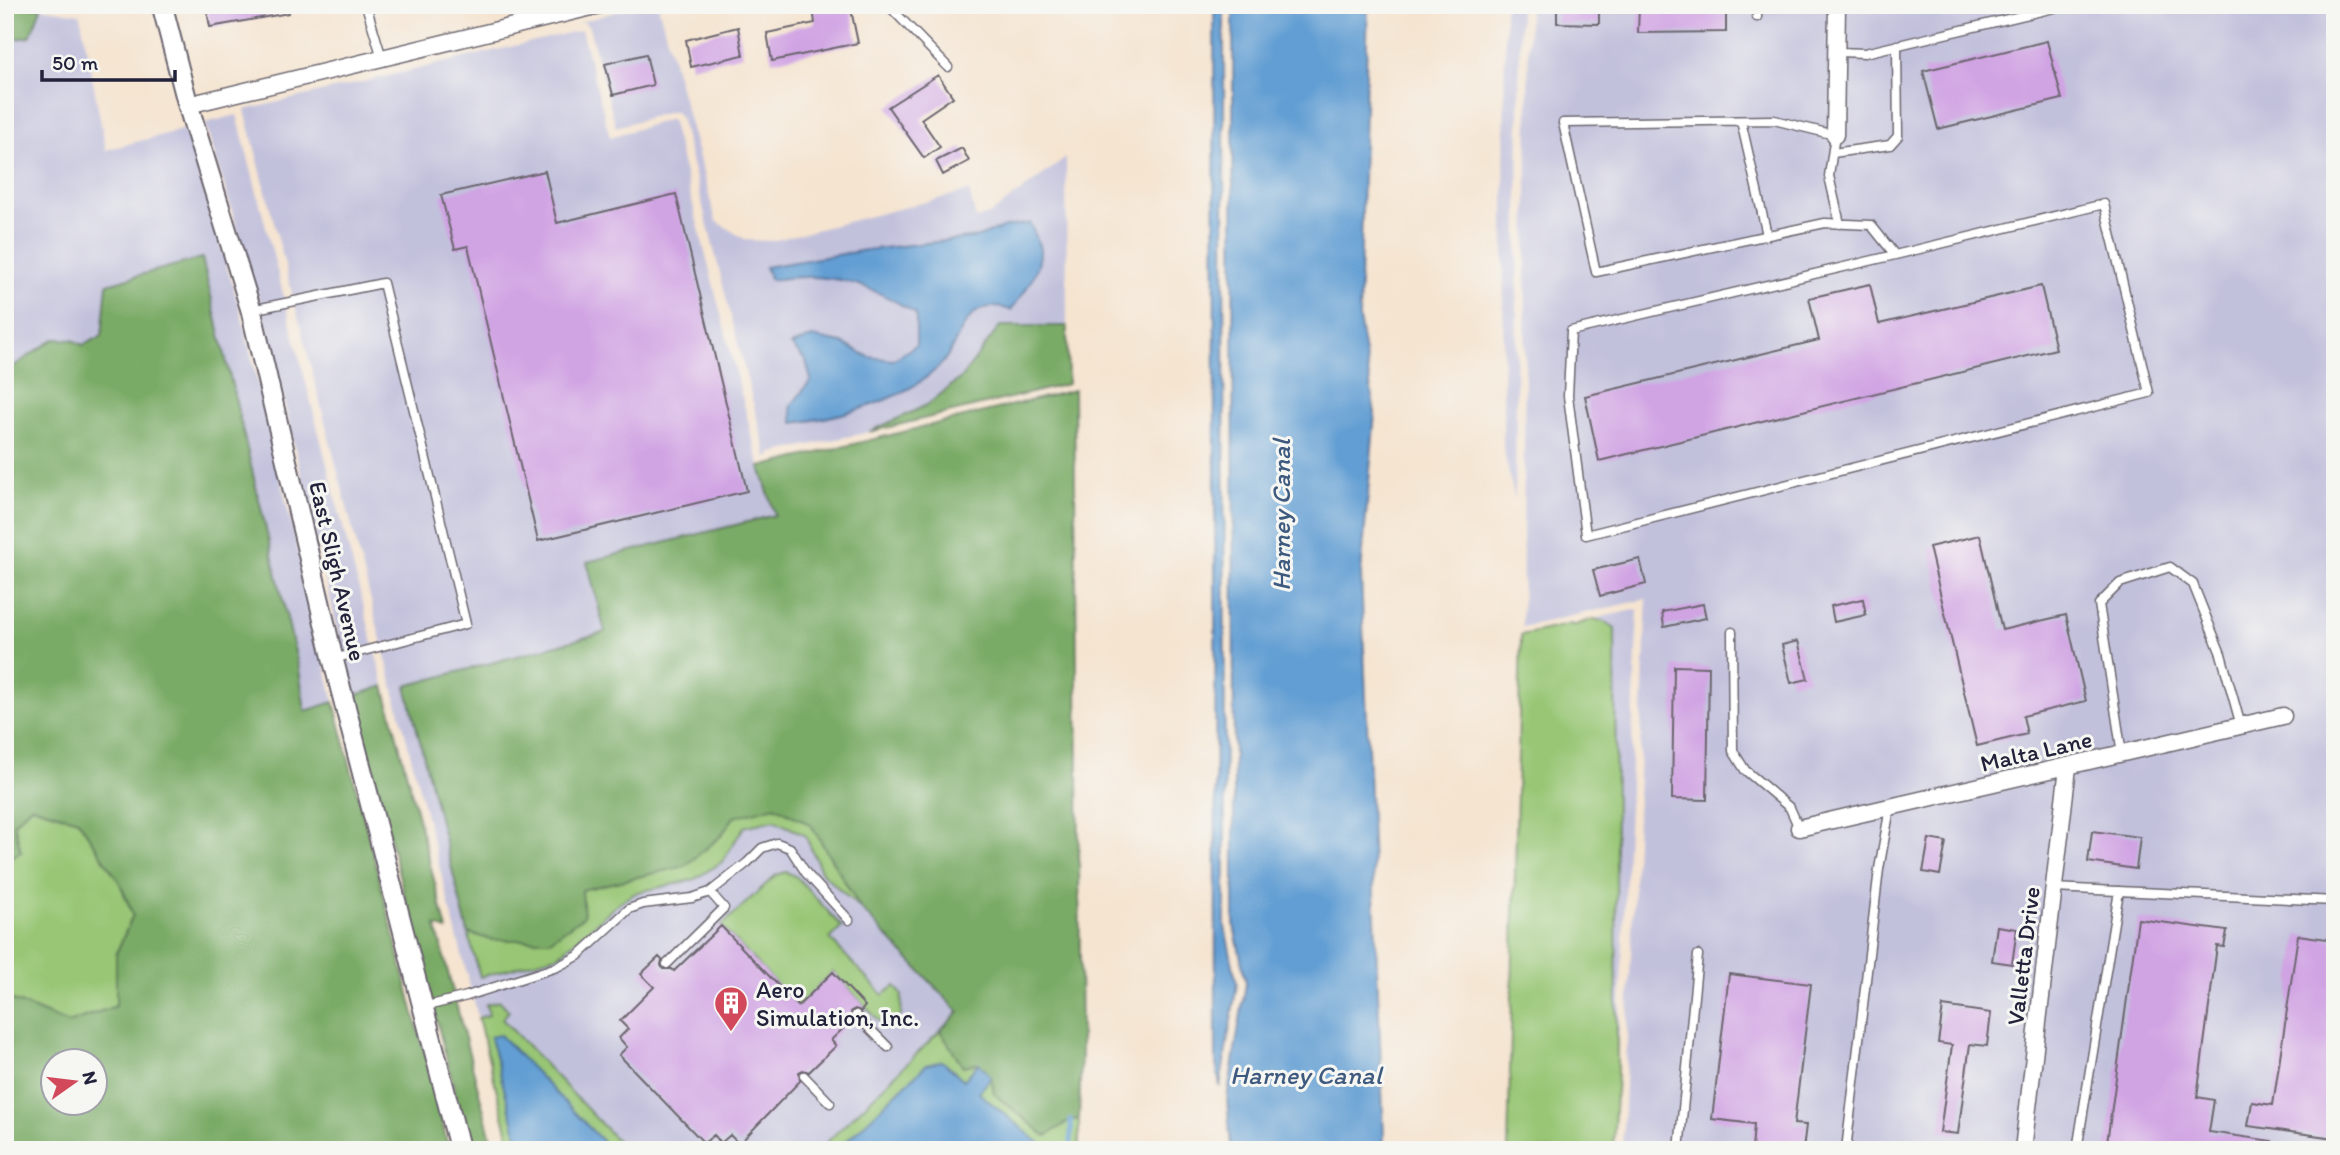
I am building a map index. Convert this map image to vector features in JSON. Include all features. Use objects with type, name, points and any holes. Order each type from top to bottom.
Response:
[{"type":"street","name":"East Sligh Avenue","points":[[162,5],[188,105],[251,310],[333,659],[460,1150]]},
{"type":"street","points":[[188,105],[600,5]]},
{"type":"street","points":[[1835,135],[1837,5]]},
{"type":"street","name":"Malta Lane","points":[[1799,828],[2283,716]]},
{"type":"street","name":"Valletta Drive","points":[[2023,1150],[2068,767]]},
{"type":"lane","points":[[366,5],[382,58]]},
{"type":"lane","points":[[888,5],[948,67]]},
{"type":"lane","points":[[1757,5],[1757,17]]},
{"type":"lane","points":[[1838,52],[1865,53],[2054,8]]},
{"type":"lane","points":[[1833,153],[1890,145],[1898,136],[1897,45]]},
{"type":"lane","points":[[1840,224],[1829,176],[1835,135],[1774,120],[1563,123],[1595,272],[1825,223],[1840,224],[1871,225],[1895,255]]},
{"type":"lane","points":[[1741,121],[1767,235]]},
{"type":"lane","points":[[2105,204],[2149,393],[1586,535],[1568,396],[1570,331],[1895,255],[2105,204]]},
{"type":"lane","points":[[251,310],[383,283],[466,624],[333,659]]},
{"type":"lane","points":[[2122,754],[2099,604],[2120,583],[2170,567],[2193,584],[2221,654],[2241,726]]},
{"type":"lane","points":[[1732,632],[1733,751],[1745,770],[1790,808],[1799,828]]},
{"type":"lane","points":[[1846,1150],[1879,869],[1890,808]]},
{"type":"lane","points":[[423,1007],[557,967],[578,956],[629,909],[643,904],[692,898],[710,892],[762,848],[777,843],[790,849],[806,873],[849,920]]},
{"type":"lane","points":[[2053,888],[2335,901]]},
{"type":"lane","points":[[2077,1150],[2119,891]]},
{"type":"lane","points":[[667,964],[724,908],[710,892]]},
{"type":"lane","points":[[1679,1150],[1698,955]]},
{"type":"lane","points":[[856,1015],[888,1047]]},
{"type":"lane","points":[[804,1076],[830,1103]]},
{"type":"shaded area","points":[[640,5],[658,5],[716,221],[746,240],[772,241],[969,191],[976,219],[989,215],[1066,158],[1067,326],[1000,326],[962,377],[927,405],[869,432],[772,453],[772,456],[767,457],[680,117],[675,112],[669,112],[616,127],[589,27],[584,22],[577,23]],"holes":[[[1005,227],[996,305],[972,314],[957,335],[791,406],[811,381],[806,361],[842,343],[869,357],[893,360],[916,345],[916,313],[856,282],[823,276],[772,280],[766,267],[866,250],[978,237]]]},
{"type":"shaded area","points":[[1505,5],[1520,5],[1515,500],[1503,448]]},
{"type":"shaded area","points":[[1529,5],[2335,5],[2335,1150],[1622,1150],[1647,599],[1522,627]]},
{"type":"shaded area","points":[[41,8],[80,14],[106,150],[185,129],[241,313],[334,702],[305,712],[299,669],[202,259],[107,284],[103,336],[83,345],[72,340],[27,358],[5,372],[5,40],[30,37]]},
{"type":"shaded area","points":[[581,30],[610,137],[671,119],[760,467],[1074,390],[1081,1050],[1079,1150],[512,1150],[245,110]]},
{"type":"shaded area","points":[[237,115],[384,686],[353,696],[264,316],[205,123]]},
{"type":"shaded area","points":[[1638,609],[1617,1073],[1615,630],[1605,622],[1593,619]]},
{"type":"green space","points":[[19,5],[41,8],[30,37],[5,40],[5,9]]},
{"type":"green space","points":[[202,258],[299,669],[305,711],[334,702],[449,1150],[5,1150],[5,997],[68,1023],[116,1006],[116,954],[133,915],[120,883],[78,820],[31,806],[14,823],[21,852],[5,860],[5,372],[54,339],[72,340],[83,345],[102,336],[107,284]]},
{"type":"green space","points":[[1000,326],[1067,326],[1068,384],[869,432],[927,405],[962,377]]},
{"type":"green space","points":[[1074,390],[1081,1050],[1079,1119],[1071,1120],[1046,1136],[994,1094],[991,1077],[979,1063],[963,1066],[940,1031],[959,1012],[861,909],[811,825],[775,806],[734,817],[721,836],[685,866],[582,890],[584,916],[550,940],[493,940],[468,933],[406,686],[605,632],[587,562],[775,515],[760,467]]},
{"type":"green space","points":[[1593,619],[1605,622],[1615,629],[1617,1073],[1613,1150],[1508,1150],[1521,635],[1571,624],[1573,626]]},
{"type":"green space","points":[[384,686],[447,930],[436,926],[494,1150],[470,1150],[353,696]]},
{"type":"green space","points":[[31,806],[78,820],[120,883],[133,915],[116,954],[117,1006],[68,1023],[5,997],[5,860],[21,852],[14,823]]},
{"type":"green space","points":[[775,806],[811,825],[861,909],[822,873],[805,835],[774,820],[744,827],[722,862],[693,880],[638,892],[620,902],[559,955],[480,977],[468,933],[493,940],[582,890],[721,836],[734,816]]},
{"type":"green space","points":[[786,872],[797,877],[842,927],[830,939],[883,995],[895,986],[902,995],[901,1015],[890,1026],[879,1021],[833,972],[798,1006],[721,926],[776,875]]},
{"type":"green space","points":[[500,1001],[509,1011],[502,1019],[626,1150],[512,1150],[478,1018],[489,1015],[486,1004]]},
{"type":"green space","points":[[940,1031],[963,1066],[979,1063],[1071,1120],[1079,1119],[1079,1150],[819,1150]]},
{"type":"water","points":[[1214,5],[1224,5],[1225,927],[1237,984],[1220,1087],[1216,1064]]},
{"type":"water","name":"Harney Canal","points":[[1233,5],[1368,5],[1359,318],[1375,413],[1361,574],[1384,1137],[1382,1150],[1231,1150],[1227,1098],[1246,983],[1234,926]]},
{"type":"water","points":[[1030,223],[1040,250],[1040,258],[1030,282],[1011,310],[984,308],[975,313],[941,364],[929,376],[910,388],[853,411],[793,423],[791,406],[811,380],[806,361],[791,345],[812,337],[842,343],[869,357],[893,360],[916,345],[916,314],[881,294],[830,278],[771,280],[765,267],[866,250],[978,237],[1005,227]]},
{"type":"water","points":[[500,1035],[611,1150],[521,1150],[490,1037]]},
{"type":"water","points":[[942,1061],[964,1080],[979,1063],[991,1077],[979,1093],[1042,1145],[1043,1150],[837,1150],[926,1065]]},
{"type":"building","points":[[206,5],[288,5],[289,13],[210,27]]},
{"type":"building","points":[[829,5],[850,5],[858,43],[772,61],[767,33],[815,23],[813,9]]},
{"type":"building","points":[[1557,5],[1599,5],[1599,24],[1557,23]]},
{"type":"building","points":[[1639,5],[1726,5],[1726,32],[1638,33]]},
{"type":"building","points":[[738,27],[743,55],[691,67],[686,40]]},
{"type":"building","points":[[2047,41],[2062,99],[1938,129],[1923,71]]},
{"type":"building","points":[[646,54],[653,85],[613,95],[605,64]]},
{"type":"building","points":[[938,75],[953,97],[921,119],[940,147],[924,158],[888,107]]},
{"type":"building","points":[[962,148],[969,161],[943,175],[936,161]]},
{"type":"building","points":[[545,171],[557,223],[676,194],[747,491],[538,541],[468,246],[455,249],[441,195]]},
{"type":"building","points":[[1870,284],[1879,324],[2041,286],[2056,349],[1599,461],[1585,396],[1819,340],[1809,298]]},
{"type":"building","points":[[1980,535],[2002,630],[2066,615],[2086,701],[2023,716],[2027,734],[1977,746],[1929,547]]},
{"type":"building","points":[[1640,559],[1646,584],[1600,596],[1593,570]]},
{"type":"building","points":[[1863,599],[1866,615],[1834,622],[1831,606]]},
{"type":"building","points":[[1703,604],[1706,618],[1664,627],[1662,612]]},
{"type":"building","points":[[1798,641],[1808,679],[1791,683],[1782,645]]},
{"type":"building","points":[[1674,666],[1709,667],[1707,800],[1672,799]]},
{"type":"building","points":[[2092,831],[2140,837],[2136,869],[2088,862]]},
{"type":"building","points":[[1929,839],[1946,842],[1940,875],[1923,872]]},
{"type":"building","points":[[2138,919],[2227,931],[2224,947],[2217,946],[2197,1097],[2214,1100],[2209,1132],[2272,1141],[2271,1150],[2106,1150]]},
{"type":"building","name":"Aero Simulation, Inc.","points":[[721,926],[798,1006],[833,972],[865,1006],[861,1011],[851,1011],[852,1020],[831,1040],[836,1046],[809,1072],[799,1072],[800,1081],[739,1144],[730,1135],[721,1143],[714,1135],[704,1143],[619,1055],[627,1047],[619,1038],[628,1029],[620,1021],[654,987],[641,974],[659,957],[663,969],[674,971]]},
{"type":"building","points":[[1997,926],[2017,929],[2012,964],[1992,961]]},
{"type":"building","points":[[2298,935],[2335,940],[2335,1138],[2248,1126],[2252,1102],[2273,1105]]},
{"type":"building","points":[[1729,974],[1811,984],[1794,1124],[1806,1125],[1803,1150],[1752,1150],[1754,1124],[1712,1119]]},
{"type":"building","points":[[1943,1006],[1991,1013],[1987,1046],[1970,1044],[1958,1134],[1940,1132],[1952,1045],[1938,1043]]},
{"type":"waterway","points":[[1071,1120],[1071,1150]]},
{"type":"place","name":"Aero Simulation, Inc.","points":[[731,1033]]}]
